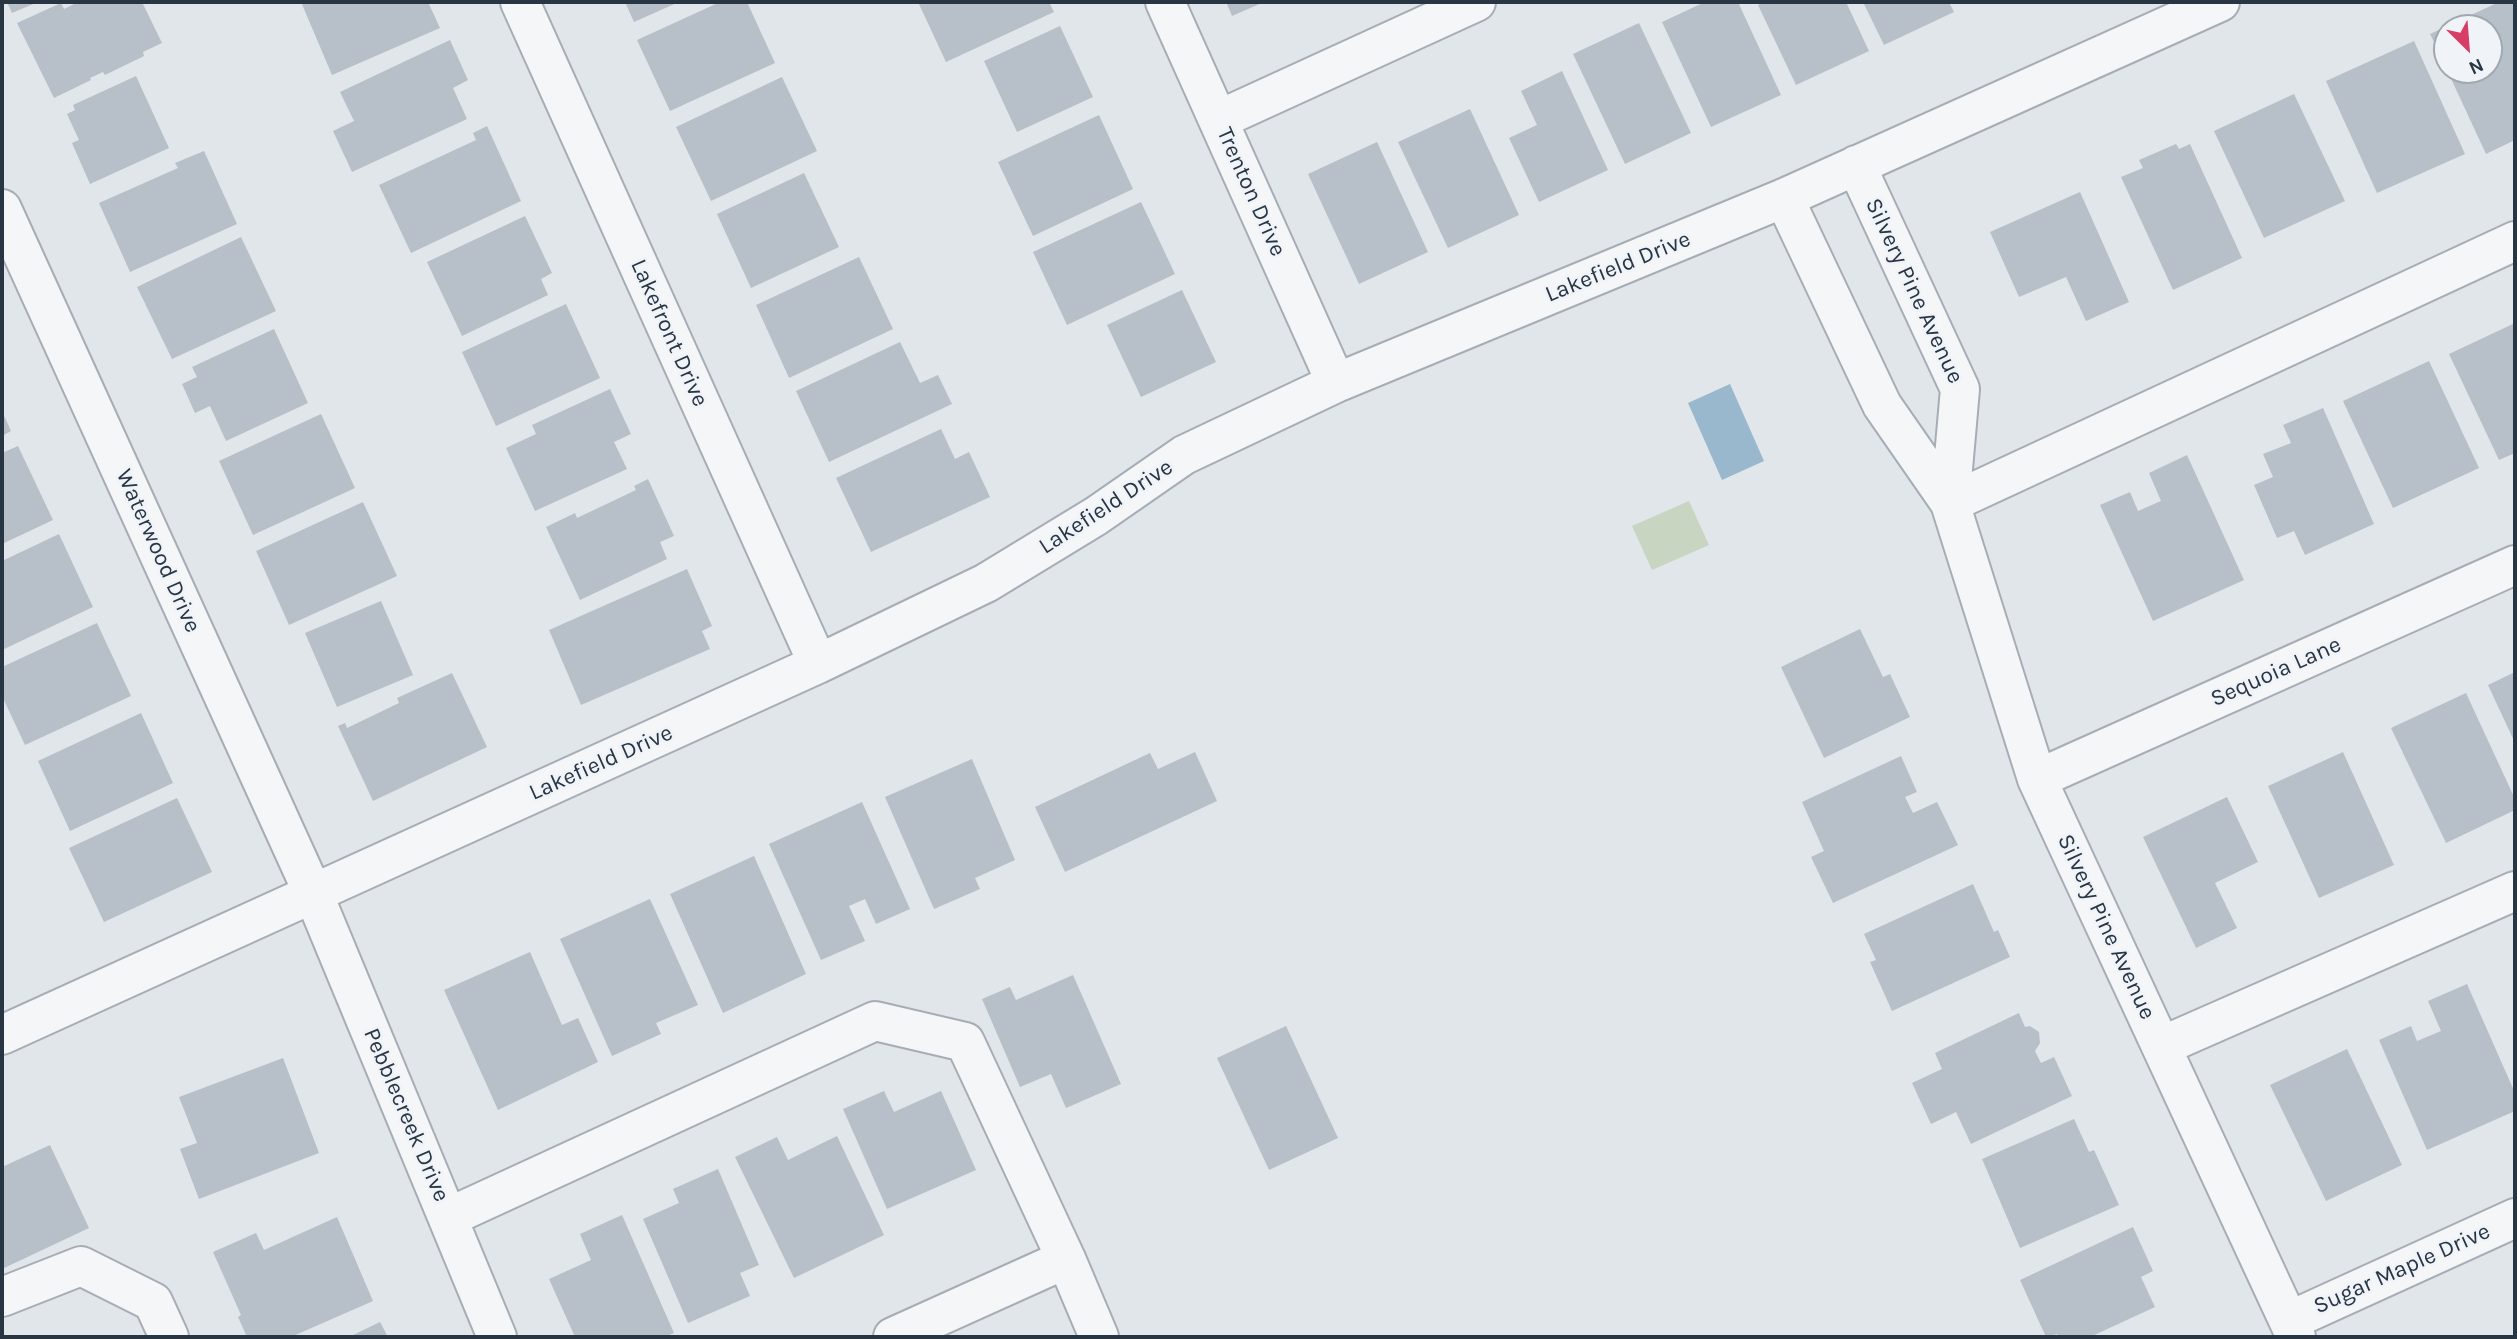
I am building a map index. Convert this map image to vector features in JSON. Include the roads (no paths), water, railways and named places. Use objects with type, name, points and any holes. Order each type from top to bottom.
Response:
[{"type":"street","name":"Lakefront Drive","points":[[520,2],[818,664]]},
{"type":"street","name":"Trenton Drive","points":[[1165,2],[1336,383]]},
{"type":"street","points":[[1218,120],[1476,2]]},
{"type":"street","name":"Lakefield Drive","points":[[2,1035],[818,664],[986,583],[1096,516],[1184,455],[1336,383],[1784,198],[2220,2]]},
{"type":"street","name":"Silvery Pine Avenue","points":[[1856,165],[1961,389],[1950,503]]},
{"type":"street","name":"Silvery Pine Avenue","points":[[1784,198],[1882,405],[1950,503],[2038,779],[2293,1329]]},
{"type":"street","name":"Waterwood Drive","points":[[2,209],[313,893]]},
{"type":"street","points":[[1950,503],[2515,241]]},
{"type":"street","name":"Sequoia Lane","points":[[2038,779],[2515,565]]},
{"type":"street","points":[[2162,1046],[2515,891]]},
{"type":"street","name":"Pebblecreek Drive","points":[[313,893],[497,1337]]},
{"type":"street","points":[[449,1217],[875,1021],[965,1042],[1066,1259],[1099,1337]]},
{"type":"street","name":"Sugar Maple Drive","points":[[2293,1329],[2515,1218]]},
{"type":"street","points":[[893,1337],[1066,1259]]},
{"type":"street","points":[[2,1297],[81,1266],[153,1302],[169,1337]]},
{"type":"water","points":[[1730,384],[1764,461],[1722,480],[1688,403]]}]
